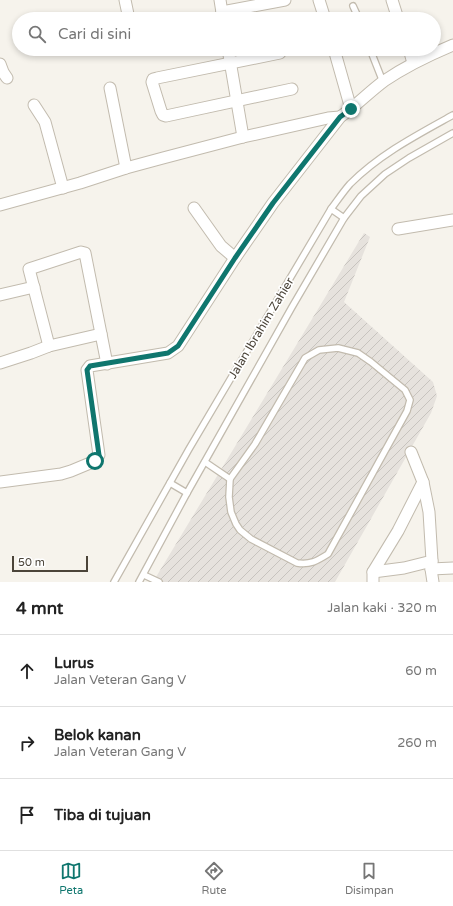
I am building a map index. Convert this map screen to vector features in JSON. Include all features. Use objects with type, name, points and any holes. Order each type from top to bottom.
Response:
[{"type":"street","points":[[125,0],[128,12]]},
{"type":"street","points":[[220,0],[222,12]]},
{"type":"street","points":[[238,12],[285,0]]},
{"type":"street","points":[[319,0],[323,12]]},
{"type":"street","points":[[392,0],[396,12]]},
{"type":"street","points":[[441,50],[453,44]]},
{"type":"street","points":[[230,56],[244,137]]},
{"type":"street","points":[[265,56],[153,79],[152,82],[163,115],[166,116],[292,89]]},
{"type":"street","points":[[336,56],[351,109]]},
{"type":"street","points":[[411,56],[413,63]]},
{"type":"street","points":[[0,482],[61,474],[95,461],[99,455],[87,370],[90,366],[168,353],[178,346],[235,258],[273,203],[340,117],[383,82],[427,56]]},
{"type":"street","points":[[0,64],[2,72],[7,78]]},
{"type":"street","points":[[110,88],[126,168]]},
{"type":"street","points":[[34,105],[45,122],[63,188]]},
{"type":"street","points":[[0,205],[63,188],[126,168],[244,137],[328,118],[340,117]]},
{"type":"street","points":[[194,208],[221,246],[235,258]]},
{"type":"street","points":[[398,229],[453,220]]},
{"type":"street","points":[[49,346],[30,269],[83,252],[85,254],[107,364]]},
{"type":"street","points":[[0,295],[34,287]]},
{"type":"street","points":[[0,363],[49,346],[101,334]]},
{"type":"street","points":[[411,452],[423,482],[429,512],[433,582]]},
{"type":"street","points":[[373,577],[423,482]]},
{"type":"street","points":[[373,577],[404,568],[432,565],[453,568]]},
{"type":"lane","points":[[353,6],[356,12]]},
{"type":"lane","points":[[373,56],[383,82]]},
{"type":"lane","name":"Jalan Ibrahim Zahier","points":[[114,582],[189,449],[331,209],[350,185],[375,162],[400,145],[453,115]]},
{"type":"lane","name":"Jalan Ibrahim Zahier","points":[[139,582],[187,493],[344,218],[362,196],[385,174],[409,158],[453,133]]},
{"type":"lane","points":[[331,209],[344,218]]},
{"type":"lane","points":[[338,348],[358,353],[405,390],[410,400],[407,411],[328,554],[318,560],[305,564],[297,563],[251,539],[240,530],[231,512],[229,497],[230,479],[255,444],[305,358],[319,350],[338,348]]},
{"type":"lane","points":[[205,462],[230,479]]},
{"type":"lane","points":[[170,483],[187,493]]},
{"type":"lane","points":[[144,575],[159,582]]},
{"type":"shaded area","points":[[364,233],[370,237],[344,302],[433,382],[437,396],[431,413],[335,582],[153,582]]},
{"type":"route","points":[[95,461],[99,455],[87,370],[88,368],[90,366],[168,353],[178,346],[235,258],[273,203],[340,117],[351,109]]}]
